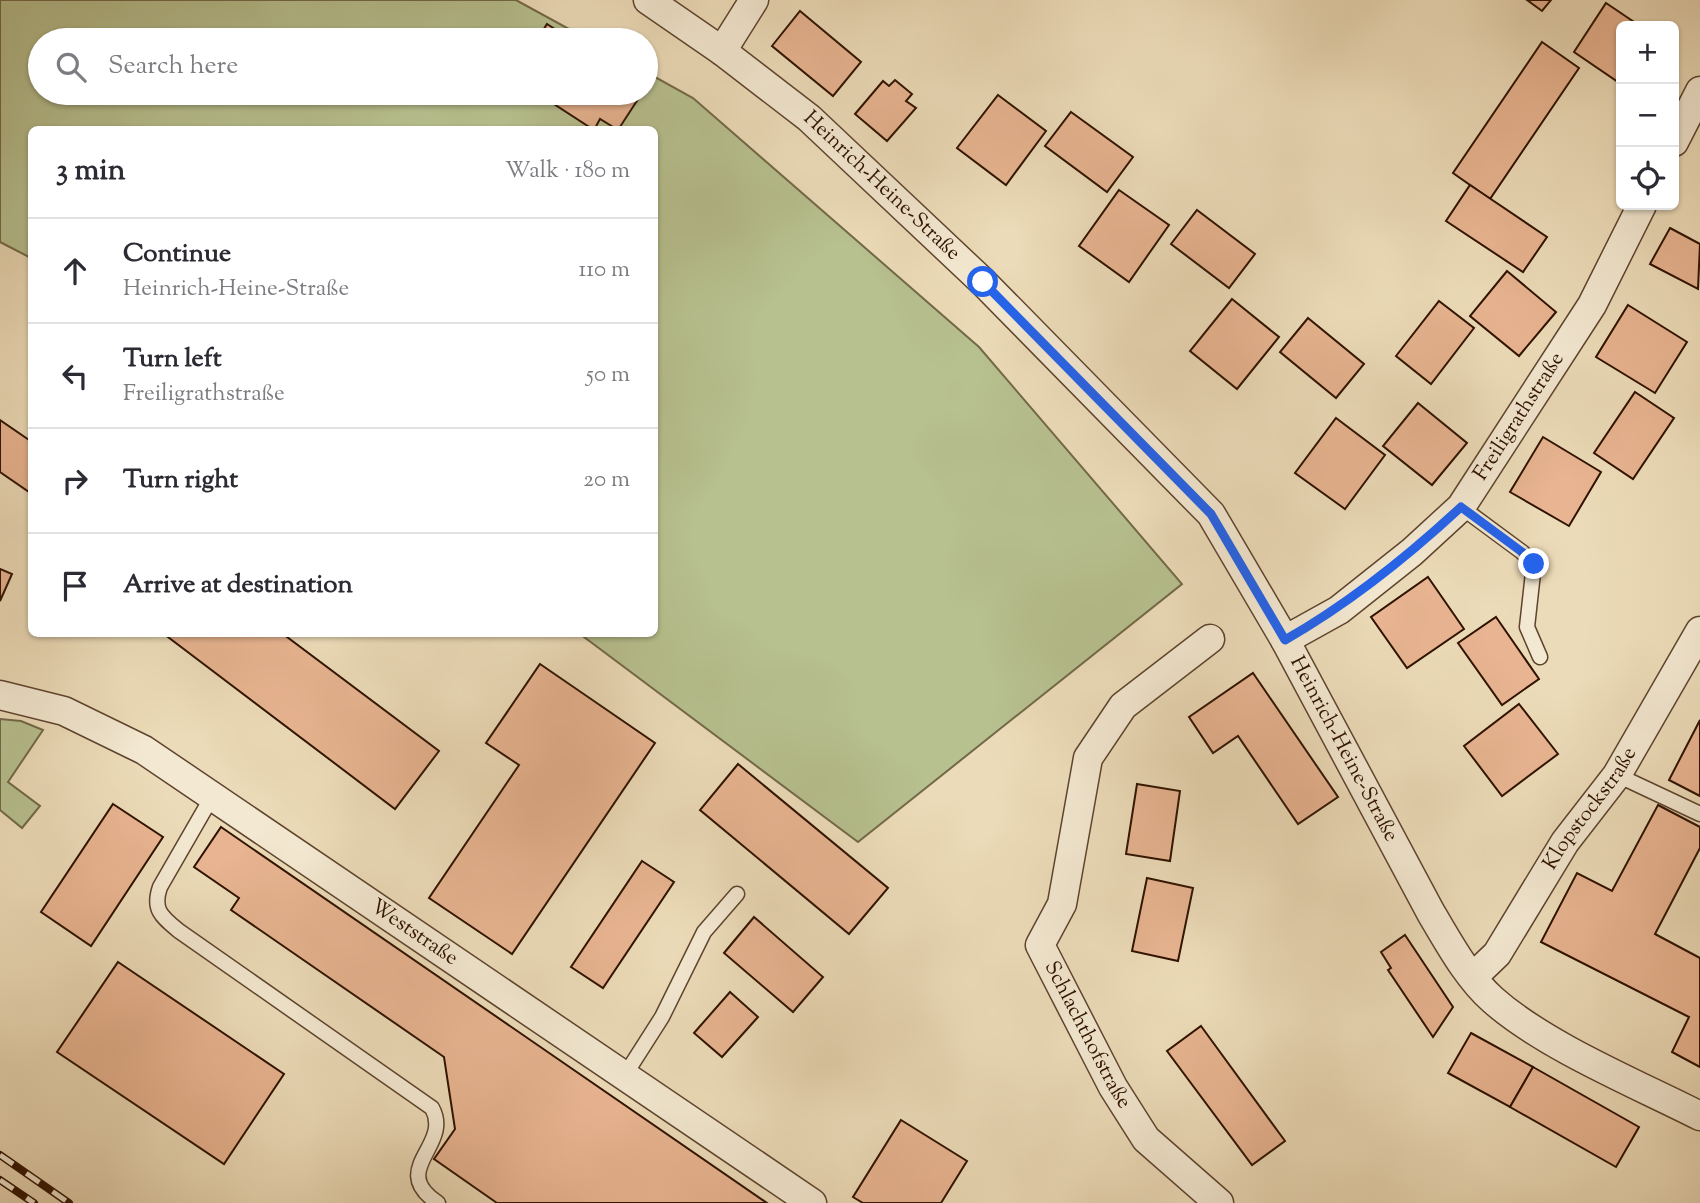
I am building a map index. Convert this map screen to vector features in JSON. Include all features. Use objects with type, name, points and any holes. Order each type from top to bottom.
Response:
[{"type":"street","name":"Heinrich-Heine-Straße","points":[[648,0],[722,51],[809,118],[983,282],[1211,514],[1285,640],[1431,913],[1473,977],[1492,999],[1518,1021],[1700,1116]]},
{"type":"street","points":[[722,51],[754,0]]},
{"type":"street","points":[[1679,132],[1700,90]]},
{"type":"street","name":"Freiligrathstraße","points":[[1285,640],[1339,610],[1412,552],[1461,507],[1591,305],[1639,210]]},
{"type":"street","name":"Klopstockstraße","points":[[1473,977],[1497,954],[1565,842],[1617,775],[1700,631]]},
{"type":"street","name":"Schlachthofstraße","points":[[1210,639],[1123,706],[1088,758],[1062,904],[1040,945],[1113,1087],[1146,1139],[1219,1203]]},
{"type":"street","name":"Weststraße","points":[[0,695],[30,701],[75,717],[144,750],[213,794],[625,1075],[799,1199]]},
{"type":"lane","points":[[1461,507],[1534,564],[1527,627],[1540,657]]},
{"type":"lane","points":[[1617,775],[1700,814]]},
{"type":"lane","points":[[213,794],[160,887],[155,901],[158,913],[179,932],[432,1108],[438,1118],[438,1130],[420,1162],[417,1175],[421,1186],[438,1203]]},
{"type":"lane","points":[[625,1075],[662,1017],[704,932],[737,894]]},
{"type":"green space","points":[[0,0],[516,0],[567,28],[28,28],[28,105],[658,105],[658,79],[693,98],[979,347],[1182,584],[858,842],[584,637],[658,637],[658,126],[28,126],[28,256],[0,242]]},
{"type":"green space","points":[[0,719],[21,721],[43,730],[8,782],[40,806],[22,828],[0,810]]},
{"type":"building","points":[[1527,0],[1551,0],[1542,11]]},
{"type":"building","points":[[1606,3],[1633,21],[1616,21],[1616,81],[1574,52]]},
{"type":"building","points":[[800,11],[861,62],[833,96],[772,46]]},
{"type":"building","points":[[1542,42],[1579,68],[1490,199],[1453,173]]},
{"type":"building","points":[[895,80],[912,94],[906,101],[916,108],[887,141],[855,114],[883,81],[889,86]]},
{"type":"building","points":[[998,95],[1046,131],[1006,185],[957,148]]},
{"type":"building","points":[[555,105],[634,105],[621,126],[611,126],[600,119],[596,126],[588,126]]},
{"type":"building","points":[[1071,112],[1133,157],[1107,192],[1045,146]]},
{"type":"building","points":[[1470,185],[1547,237],[1523,272],[1446,221]]},
{"type":"building","points":[[1119,190],[1169,225],[1129,282],[1079,246]]},
{"type":"building","points":[[1197,210],[1255,254],[1229,288],[1171,244]]},
{"type":"building","points":[[1670,228],[1700,244],[1698,289],[1650,264]]},
{"type":"building","points":[[1507,271],[1556,312],[1519,356],[1470,316]]},
{"type":"building","points":[[1232,299],[1279,337],[1237,389],[1190,351]]},
{"type":"building","points":[[1439,301],[1474,328],[1431,384],[1396,356]]},
{"type":"building","points":[[1628,305],[1687,342],[1655,393],[1596,357]]},
{"type":"building","points":[[1308,318],[1364,364],[1336,398],[1280,352]]},
{"type":"building","points":[[1635,392],[1674,418],[1633,479],[1594,453]]},
{"type":"building","points":[[1418,403],[1467,443],[1432,485],[1383,446]]},
{"type":"building","points":[[1336,418],[1385,455],[1345,509],[1295,473]]},
{"type":"building","points":[[0,420],[28,439],[28,491],[0,472]]},
{"type":"building","points":[[1543,437],[1601,472],[1569,526],[1510,492]]},
{"type":"building","points":[[0,569],[12,574],[0,601]]},
{"type":"building","points":[[1428,577],[1464,629],[1407,668],[1371,617]]},
{"type":"building","points":[[1496,617],[1539,679],[1502,705],[1458,643]]},
{"type":"building","points":[[168,637],[287,637],[439,751],[395,809]]},
{"type":"building","points":[[540,664],[655,743],[512,954],[429,898],[519,765],[486,743]]},
{"type":"building","points":[[1253,673],[1338,797],[1298,824],[1238,736],[1213,753],[1189,717]]},
{"type":"building","points":[[1519,704],[1558,754],[1502,796],[1464,746]]},
{"type":"building","points":[[1700,720],[1700,796],[1669,780]]},
{"type":"building","points":[[738,764],[888,888],[849,934],[700,810]]},
{"type":"building","points":[[1137,784],[1180,791],[1170,861],[1126,854]]},
{"type":"building","points":[[113,804],[163,837],[91,946],[41,912]]},
{"type":"building","points":[[1658,805],[1700,827],[1700,848],[1655,934],[1700,958],[1700,1067],[1672,1052],[1689,1017],[1541,942],[1577,873],[1612,891]]},
{"type":"building","points":[[221,827],[767,1203],[497,1203],[434,1159],[455,1129],[444,1057],[231,910],[239,898],[194,867]]},
{"type":"building","points":[[642,861],[674,882],[603,988],[571,967]]},
{"type":"building","points":[[1147,878],[1193,888],[1178,961],[1132,951]]},
{"type":"building","points":[[754,917],[823,977],[793,1012],[724,953]]},
{"type":"building","points":[[1405,935],[1453,1007],[1433,1037],[1388,970],[1391,968],[1381,952]]},
{"type":"building","points":[[118,962],[284,1074],[224,1164],[57,1052]]},
{"type":"building","points":[[730,992],[758,1017],[722,1057],[694,1033]]},
{"type":"building","points":[[1201,1026],[1285,1141],[1252,1165],[1167,1051]]},
{"type":"building","points":[[1471,1033],[1533,1067],[1510,1107],[1448,1073]]},
{"type":"building","points":[[1533,1067],[1639,1127],[1616,1167],[1510,1107]]},
{"type":"building","points":[[901,1120],[967,1161],[941,1203],[863,1203],[853,1197]]},
{"type":"railway","points":[[0,1155],[69,1203]]},
{"type":"railway","points":[[0,1180],[34,1203]]},
{"type":"route","points":[[983,282],[1211,514],[1285,640],[1339,610],[1412,552],[1461,507],[1534,564]]}]
